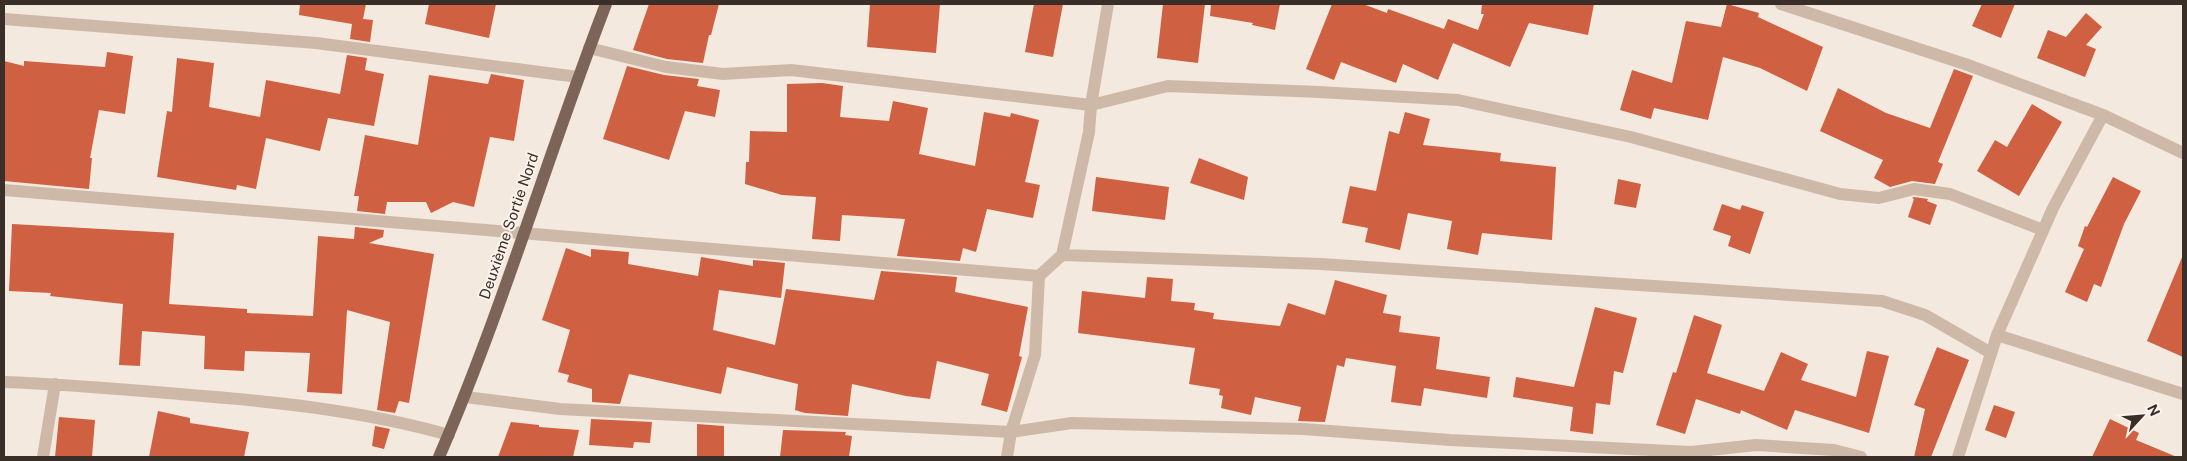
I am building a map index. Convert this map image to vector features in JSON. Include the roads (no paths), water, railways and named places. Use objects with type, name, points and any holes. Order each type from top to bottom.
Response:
[{"type":"main road","name":"Deuxième Sortie Nord","points":[[439,457],[466,397],[578,77],[606,4]]},
{"type":"street","points":[[1007,457],[1011,432],[1035,355],[1039,276],[1062,255],[1089,132],[1091,105],[1108,4]]},
{"type":"street","points":[[1781,4],[1965,64],[2103,115],[2183,153]]},
{"type":"street","points":[[4,19],[316,44],[578,77]]},
{"type":"street","points":[[589,48],[666,68],[722,74],[792,70],[1091,105],[1168,86],[1458,100],[1631,137],[1840,194],[1879,198],[1914,189],[1950,194],[2043,230]]},
{"type":"street","points":[[1958,457],[1996,335],[2053,208],[2103,115]]},
{"type":"street","points":[[4,190],[1039,276]]},
{"type":"street","points":[[1062,255],[1321,264],[1882,301],[1925,315],[1991,353]]},
{"type":"street","points":[[1996,335],[2183,394]]},
{"type":"street","points":[[4,382],[55,384],[254,400],[396,420],[449,435]]},
{"type":"street","points":[[43,457],[55,384]]},
{"type":"street","points":[[466,397],[560,409],[1011,432],[1072,423],[1303,429],[1450,440],[1691,452],[1756,445],[1834,450],[1861,457]]}]
